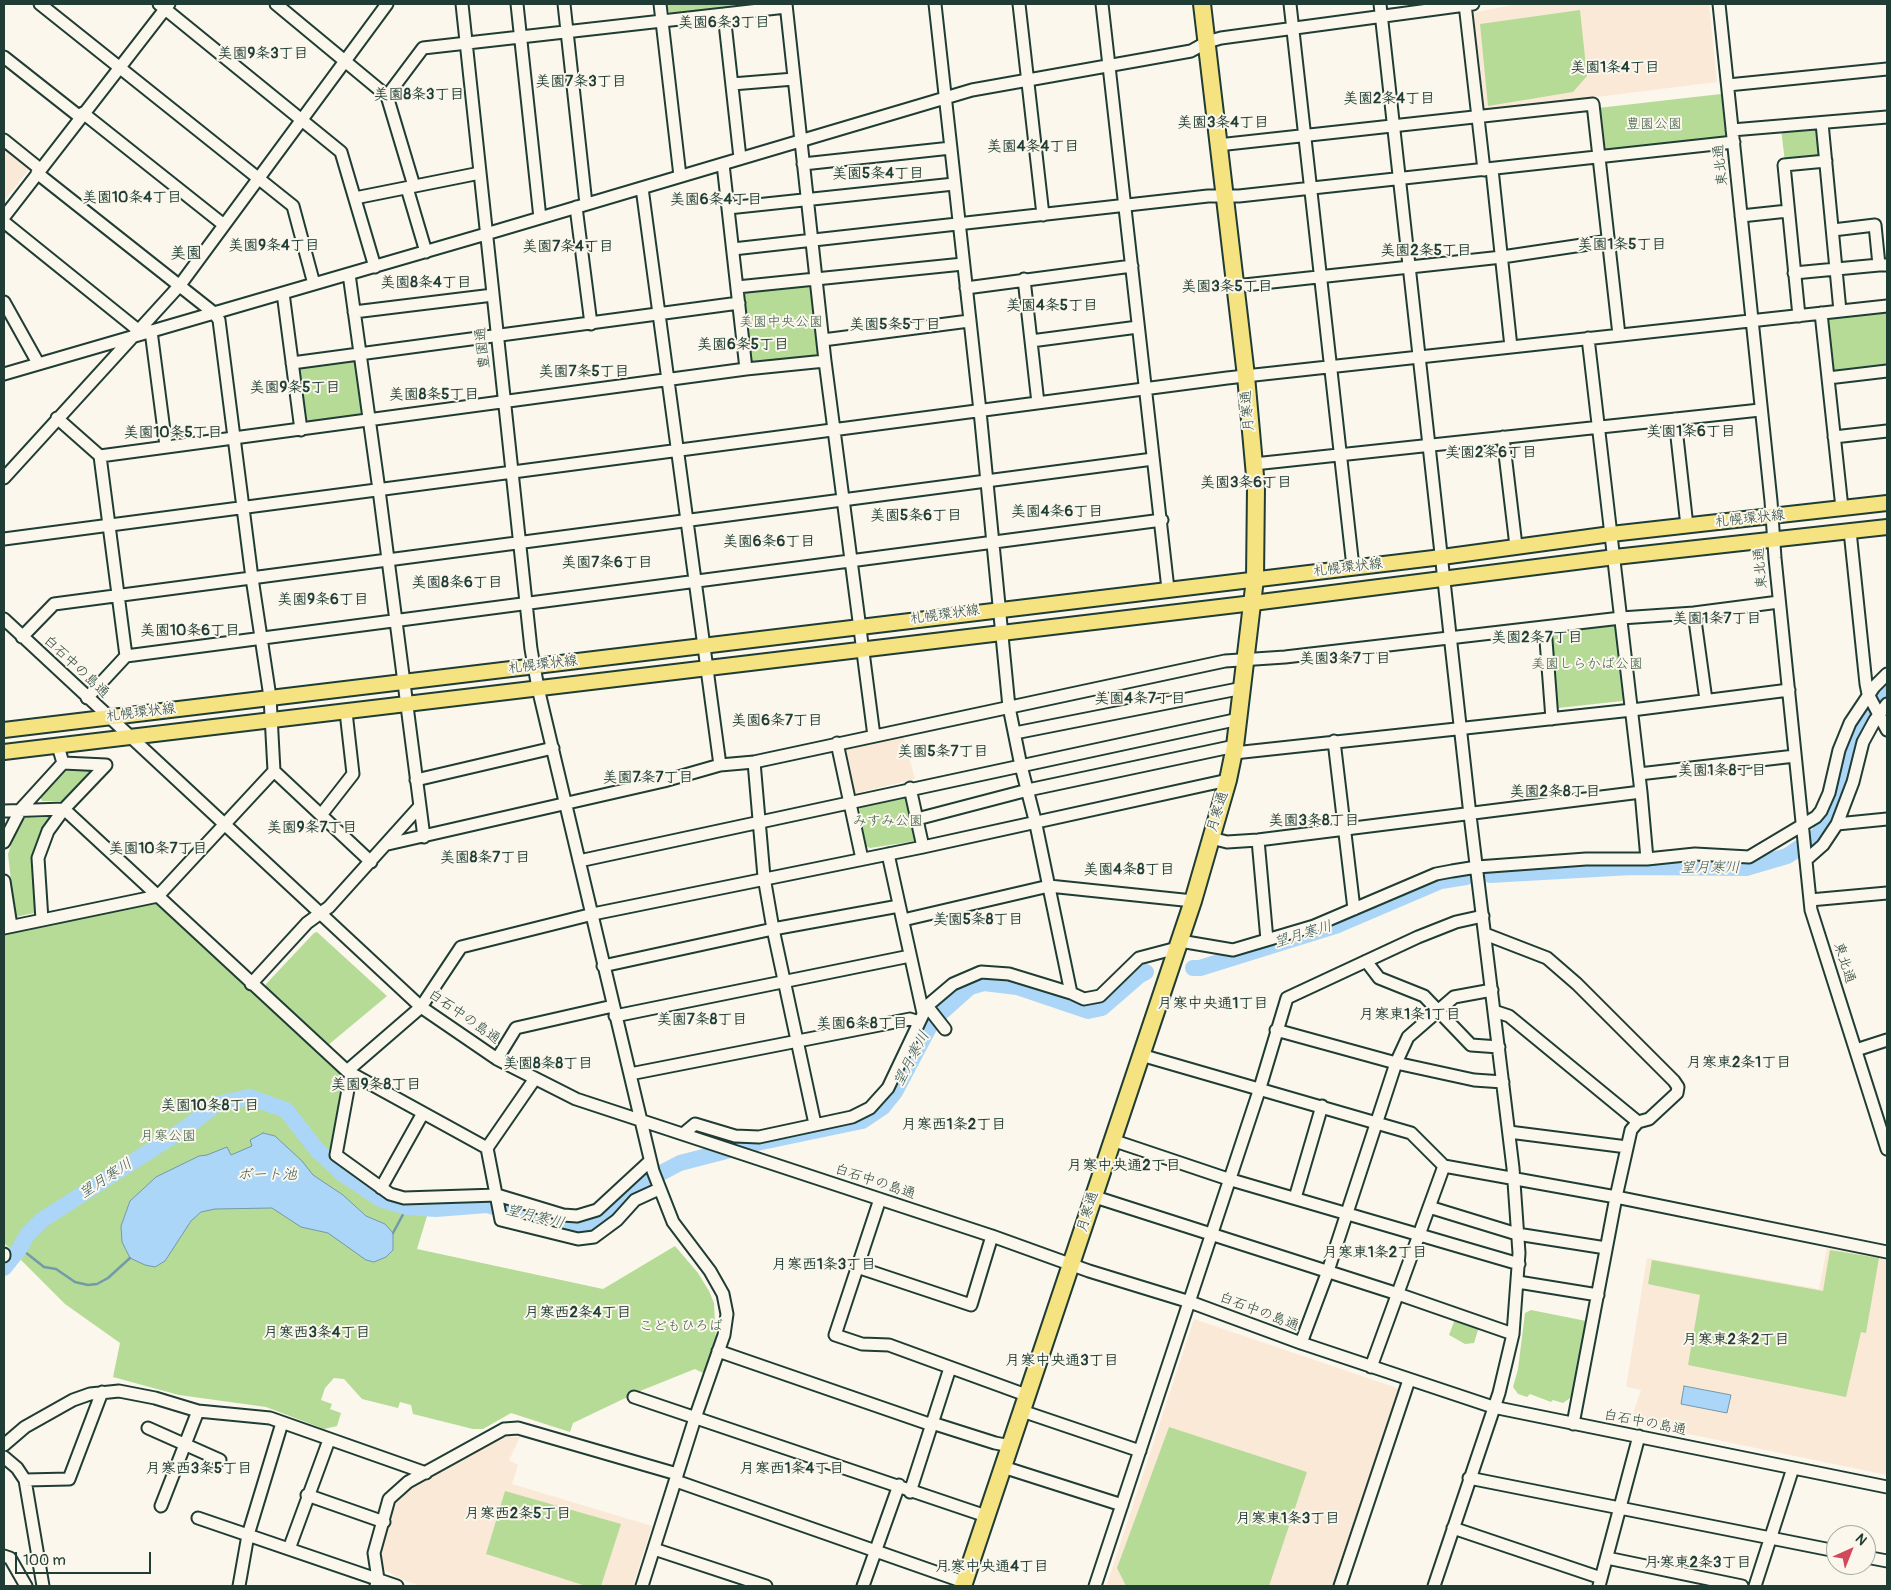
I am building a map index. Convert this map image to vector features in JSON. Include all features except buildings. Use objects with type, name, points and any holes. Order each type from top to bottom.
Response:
[{"type":"highway","name":"月寒通","points":[[963,1584],[1178,945],[1228,780],[1239,719],[1253,603],[1257,515],[1246,376],[1202,4]]},
{"type":"main road","name":"札幌環状線","points":[[4,730],[859,627],[1000,608],[1255,579],[1611,534],[1887,503]]},
{"type":"main road","name":"札幌環状線","points":[[4,752],[863,648],[1253,603],[1615,557],[1887,527]]},
{"type":"street","points":[[40,4],[292,206],[314,284]]},
{"type":"street","points":[[276,4],[387,96],[426,252]]},
{"type":"street","points":[[4,478],[180,285],[387,4]]},
{"type":"street","name":"豊園通","points":[[462,4],[519,543],[534,666],[593,914],[603,966],[641,1121]]},
{"type":"street","points":[[517,4],[540,218]]},
{"type":"street","points":[[564,4],[591,324]]},
{"type":"street","points":[[660,4],[680,176]]},
{"type":"street","points":[[934,4],[980,411],[1009,706],[1021,766],[1036,820],[1071,993]]},
{"type":"street","points":[[1019,4],[1043,214]]},
{"type":"street","points":[[1102,4],[1153,460],[1162,520],[1168,589]]},
{"type":"street","points":[[1290,4],[1353,567]]},
{"type":"street","points":[[1380,4],[1470,815],[1509,1132],[1518,1234],[1518,1282],[1513,1334],[1493,1407],[1434,1586]]},
{"type":"street","points":[[4,374],[135,334],[426,252],[972,90],[1191,51],[1207,42],[1468,4],[1478,116],[1502,257],[1511,347]]},
{"type":"street","name":"東北通","points":[[1719,4],[1810,900],[1887,1149]]},
{"type":"street","points":[[4,217],[164,5],[341,152],[374,267]]},
{"type":"street","points":[[387,96],[422,48],[786,6],[833,430],[874,736]]},
{"type":"street","points":[[724,14],[740,158]]},
{"type":"street","points":[[4,57],[224,225]]},
{"type":"street","points":[[1728,85],[1887,69]]},
{"type":"street","points":[[732,84],[794,79]]},
{"type":"street","points":[[1218,145],[1593,104],[1619,335]]},
{"type":"street","points":[[1732,130],[1887,117]]},
{"type":"street","points":[[1822,122],[1840,310]]},
{"type":"street","points":[[4,140],[38,171],[214,313],[219,320],[260,638],[270,697],[274,771],[371,862]]},
{"type":"street","points":[[733,249],[1043,214],[1488,170],[1734,142]]},
{"type":"street","points":[[804,164],[951,148]]},
{"type":"street","points":[[1799,316],[1784,165],[1826,161]]},
{"type":"street","points":[[723,164],[746,369]]},
{"type":"street","points":[[355,198],[480,173]]},
{"type":"street","points":[[728,208],[954,184]]},
{"type":"street","points":[[642,188],[720,765]]},
{"type":"street","points":[[1741,216],[1788,211]]},
{"type":"street","points":[[4,222],[135,334]]},
{"type":"street","points":[[1794,274],[1883,265],[1876,225],[1832,230]]},
{"type":"street","points":[[1235,286],[1502,257],[1609,241]]},
{"type":"street","points":[[737,287],[964,264]]},
{"type":"street","points":[[966,288],[1132,266]]},
{"type":"street","points":[[348,274],[379,490],[424,837]]},
{"type":"street","points":[[1024,280],[1038,403]]},
{"type":"street","points":[[283,293],[301,430]]},
{"type":"street","points":[[354,312],[493,295]]},
{"type":"street","points":[[4,302],[38,364]]},
{"type":"street","points":[[292,363],[739,303]]},
{"type":"street","points":[[4,539],[1246,376],[1887,306]]},
{"type":"street","points":[[1821,313],[1842,508]]},
{"type":"street","points":[[823,340],[969,321]]},
{"type":"street","points":[[1031,341],[1138,327]]},
{"type":"street","points":[[151,331],[166,446]]},
{"type":"street","points":[[1588,338],[1615,557],[1647,858]]},
{"type":"street","points":[[100,456],[505,403],[746,369],[825,361]]},
{"type":"street","points":[[1828,378],[1887,371]]},
{"type":"street","points":[[1254,464],[1760,410]]},
{"type":"street","points":[[58,418],[100,456],[126,656]]},
{"type":"street","points":[[1675,419],[1687,526]]},
{"type":"street","points":[[1834,437],[1887,431]]},
{"type":"street","points":[[1503,437],[1516,546]]},
{"type":"street","points":[[22,637],[54,604],[1153,460]]},
{"type":"street","points":[[87,698],[126,656],[1162,520]]},
{"type":"street","points":[[1850,531],[1874,704],[1887,730]]},
{"type":"street","points":[[388,844],[664,781],[720,765],[754,762],[1225,661],[1285,657],[1621,618],[1694,613],[1780,602]]},
{"type":"street","points":[[1694,613],[1706,700]]},
{"type":"street","name":"白石中の島通","points":[[4,620],[225,823],[421,1007],[496,1059],[534,1080],[576,1099],[596,1104],[641,1121],[992,1236],[1071,1265],[1190,1302],[1301,1344],[1493,1407],[1887,1487]]},
{"type":"street","points":[[1545,627],[1552,719]]},
{"type":"street","points":[[1805,858],[1823,846],[1837,824],[1853,782],[1874,704],[1887,674]]},
{"type":"street","points":[[1015,733],[1243,688]]},
{"type":"street","points":[[917,819],[1028,790],[1234,750],[1552,719],[1789,690]]},
{"type":"street","points":[[683,1134],[695,1124],[735,1136],[759,1137],[852,1117],[870,1108],[888,1088],[925,1013],[953,984],[982,972],[1009,974],[1071,993],[1084,999],[1100,996],[1139,958],[1178,945],[1233,950],[1314,926],[1436,874],[1477,867],[1586,859],[1647,858],[1695,854],[1745,858],[1803,830],[1821,811],[1829,793],[1844,736],[1854,716],[1874,704],[1887,704]]},
{"type":"street","points":[[321,815],[353,774],[346,712]]},
{"type":"street","points":[[579,861],[910,788],[1239,719]]},
{"type":"street","points":[[1334,741],[1343,830],[1354,909]]},
{"type":"street","points":[[837,743],[862,859]]},
{"type":"street","points":[[58,746],[63,763]]},
{"type":"street","points":[[416,780],[553,748]]},
{"type":"street","points":[[1639,774],[1795,756]]},
{"type":"street","points":[[754,762],[761,822],[764,877],[814,1124]]},
{"type":"street","points":[[4,842],[21,809],[63,763]]},
{"type":"street","points":[[42,920],[38,858],[48,831],[64,809],[106,765],[63,763]]},
{"type":"street","points":[[4,881],[8,927],[158,896],[274,771]]},
{"type":"street","points":[[652,1166],[597,1210],[577,1216],[563,1215],[497,1198],[404,1198],[381,1188],[336,1155],[349,1072],[421,1007],[461,947],[593,914],[764,877],[888,854],[1036,820],[1228,780]]},
{"type":"street","points":[[910,788],[923,846]]},
{"type":"street","points":[[1210,838],[1227,842],[1258,840],[1470,815],[1641,792]]},
{"type":"street","points":[[252,984],[307,923],[329,907],[388,844],[420,806]]},
{"type":"street","points":[[4,811],[64,809],[349,1072],[487,1148]]},
{"type":"street","points":[[1837,824],[1887,819]]},
{"type":"street","points":[[1258,840],[1267,940]]},
{"type":"street","points":[[888,854],[910,956],[925,1013],[945,1029]]},
{"type":"street","points":[[903,920],[1049,886],[1192,901]]},
{"type":"street","points":[[1810,900],[1887,893]]},
{"type":"street","points":[[603,966],[773,929],[899,906]]},
{"type":"street","points":[[1095,1586],[1190,1302],[1228,1179],[1259,1091],[1287,998],[1448,925],[1483,916]]},
{"type":"street","points":[[1485,934],[1547,958],[1577,984],[1674,1081],[1677,1093],[1649,1119],[1638,1122],[1631,1130],[1616,1197],[1573,1424]]},
{"type":"street","points":[[496,1059],[516,1028],[784,982],[910,956]]},
{"type":"street","points":[[1366,961],[1379,978],[1424,996],[1471,1045],[1499,1047]]},
{"type":"street","points":[[1301,1344],[1328,1271],[1396,1063],[1408,1037],[1454,997],[1492,990]]},
{"type":"street","points":[[1494,1011],[1509,1016],[1638,1122]]},
{"type":"street","points":[[630,1074],[910,1018],[925,1013]]},
{"type":"street","points":[[1276,1030],[1396,1063],[1474,1080],[1503,1082]]},
{"type":"street","points":[[1856,1050],[1887,1040]]},
{"type":"street","points":[[1141,1055],[1259,1091],[1322,1106],[1411,1133],[1444,1166],[1514,1177],[1887,1252]]},
{"type":"street","points":[[534,1080],[487,1148],[501,1220],[578,1239],[594,1237],[617,1220],[635,1200],[658,1186]]},
{"type":"street","points":[[1295,1198],[1322,1106]]},
{"type":"street","points":[[381,1188],[423,1113]]},
{"type":"street","points":[[641,1121],[658,1186],[673,1222],[710,1271],[723,1294],[727,1314],[718,1352],[642,1586]]},
{"type":"street","points":[[1509,1132],[1628,1147]]},
{"type":"street","points":[[1112,1140],[1228,1179],[1518,1264]]},
{"type":"street","points":[[1371,1367],[1444,1166]]},
{"type":"street","points":[[1092,1196],[1328,1271],[1513,1334]]},
{"type":"street","points":[[880,1199],[834,1335],[862,1344],[889,1345],[1026,1395]]},
{"type":"street","points":[[1429,1207],[1518,1234],[1606,1248]]},
{"type":"street","points":[[857,1267],[971,1305],[992,1236]]},
{"type":"street","points":[[1518,1282],[1598,1295]]},
{"type":"street","points":[[718,1352],[932,1424],[1011,1446]]},
{"type":"street","points":[[910,1492],[950,1368]]},
{"type":"street","points":[[1340,1586],[1409,1380]]},
{"type":"street","points":[[25,1480],[69,1479],[76,1467],[102,1392]]},
{"type":"street","points":[[4,1445],[25,1427],[73,1400],[102,1392],[136,1394],[198,1411],[254,1415],[426,1473]]},
{"type":"street","points":[[634,1397],[899,1485],[910,1492],[986,1516]]},
{"type":"street","points":[[161,1506],[198,1411]]},
{"type":"street","points":[[1022,1411],[1140,1451]]},
{"type":"street","points":[[239,1586],[248,1535],[282,1423]]},
{"type":"street","points":[[148,1428],[220,1460]]},
{"type":"street","points":[[377,1583],[374,1553],[389,1499],[408,1482],[504,1429],[518,1428],[677,1478],[963,1584]]},
{"type":"street","points":[[1453,1528],[1600,1582],[1638,1436]]},
{"type":"street","points":[[289,1549],[307,1495],[329,1440]]},
{"type":"street","points":[[4,1457],[17,1468],[25,1480],[43,1586]]},
{"type":"street","points":[[1003,1467],[1122,1505]]},
{"type":"street","points":[[1755,1586],[1793,1468]]},
{"type":"street","points":[[1469,1478],[1826,1549]]},
{"type":"street","points":[[863,1586],[899,1485]]},
{"type":"street","points":[[307,1495],[384,1522]]},
{"type":"street","points":[[198,1518],[289,1549],[377,1583],[397,1586]]},
{"type":"street","points":[[654,1549],[766,1586]]},
{"type":"street","points":[[4,1556],[10,1558],[26,1586]]},
{"type":"street","points":[[1607,1558],[1742,1586]]},
{"type":"shaded area","points":[[1518,4],[1709,4],[1717,82],[1485,111],[1483,109],[1473,16],[1476,12]]},
{"type":"shaded area","points":[[4,146],[30,168],[4,201]]},
{"type":"shaded area","points":[[902,731],[915,779],[853,794],[843,747]]},
{"type":"shaded area","points":[[1827,1248],[1887,1258],[1887,1475],[1630,1422],[1641,1390],[1626,1387],[1647,1258],[1819,1289]]},
{"type":"shaded area","points":[[1194,1319],[1400,1389],[1334,1586],[1113,1586],[1107,1584]]},
{"type":"shaded area","points":[[505,1436],[520,1437],[509,1460],[518,1465],[512,1484],[652,1526],[633,1586],[421,1586],[397,1578],[383,1568],[379,1555],[398,1495]]},
{"type":"green space","points":[[666,4],[764,4],[670,15]]},
{"type":"green space","points":[[1580,10],[1587,76],[1573,92],[1488,106],[1480,24]]},
{"type":"green space","name":"豊園公園","points":[[1721,94],[1727,138],[1605,152],[1598,108]]},
{"type":"green space","points":[[1816,127],[1819,129],[1821,158],[1785,162],[1781,129]]},
{"type":"green space","name":"美園中央公園","points":[[808,283],[811,286],[820,352],[815,358],[755,363],[751,359],[742,292],[746,289]]},
{"type":"green space","points":[[1887,310],[1887,365],[1836,371],[1833,368],[1830,317]]},
{"type":"green space","points":[[353,361],[356,363],[362,411],[359,416],[309,424],[305,421],[298,367]]},
{"type":"green space","name":"美園しらかば公園","points":[[1618,624],[1624,697],[1622,701],[1558,708],[1549,631]]},
{"type":"green space","points":[[87,767],[92,771],[92,775],[67,801],[42,801],[39,794],[62,771]]},
{"type":"green space","name":"みすみ公園","points":[[904,794],[909,799],[917,835],[916,841],[870,848],[866,846],[859,806]]},
{"type":"green space","points":[[24,818],[52,818],[38,841],[34,857],[33,874],[39,912],[15,917],[8,854],[15,833]]},
{"type":"green space","name":"月寒公園","points":[[157,901],[337,1065],[345,1078],[332,1153],[406,1202],[431,1203],[417,1249],[603,1289],[675,1246],[698,1273],[714,1303],[716,1343],[705,1374],[695,1369],[640,1391],[573,1423],[570,1432],[511,1413],[483,1429],[473,1429],[413,1414],[411,1405],[400,1402],[398,1408],[362,1399],[344,1379],[334,1378],[325,1388],[321,1400],[332,1404],[330,1409],[341,1413],[337,1426],[324,1429],[266,1407],[179,1395],[113,1377],[120,1343],[65,1304],[4,1243],[4,933]]},
{"type":"green space","points":[[317,932],[387,996],[327,1046],[266,987],[266,984]]},
{"type":"green space","points":[[1830,1250],[1879,1258],[1866,1333],[1861,1332],[1846,1397],[1688,1365],[1700,1295],[1648,1284],[1652,1260],[1823,1291]]},
{"type":"green space","points":[[1531,1310],[1586,1321],[1582,1345],[1584,1347],[1578,1364],[1580,1368],[1576,1394],[1563,1403],[1553,1400],[1551,1402],[1530,1394],[1527,1397],[1518,1394],[1513,1387],[1518,1369],[1525,1313]]},
{"type":"green space","points":[[1455,1319],[1479,1327],[1474,1343],[1465,1344],[1449,1335]]},
{"type":"green space","points":[[1169,1427],[1307,1472],[1269,1586],[1126,1586],[1117,1568]]},
{"type":"green space","points":[[505,1491],[621,1524],[601,1586],[586,1586],[486,1554]]},
{"type":"water","name":"ボート池","points":[[263,1133],[275,1136],[302,1161],[313,1175],[343,1195],[366,1216],[385,1224],[393,1233],[393,1250],[386,1257],[374,1262],[366,1260],[328,1233],[301,1227],[272,1208],[215,1209],[201,1212],[191,1221],[165,1261],[155,1267],[145,1265],[130,1258],[122,1242],[121,1226],[130,1201],[156,1177],[199,1156],[227,1147],[231,1155],[252,1146],[250,1140]]},
{"type":"water","points":[[1684,1386],[1731,1395],[1727,1413],[1681,1404]]},
{"type":"waterway","name":"望月寒川","points":[[1490,875],[1632,867],[1746,868],[1787,856],[1817,836],[1828,821],[1842,788],[1857,729],[1869,709],[1887,688]]},
{"type":"waterway","name":"望月寒川","points":[[1193,968],[1200,968],[1338,925],[1441,881],[1466,877]]},
{"type":"waterway","name":"望月寒川","points":[[4,1268],[20,1248],[27,1235],[42,1220],[187,1127],[217,1104],[249,1097],[286,1110],[317,1150],[343,1174],[382,1200],[407,1207],[436,1209],[487,1205],[551,1223],[578,1227],[604,1218],[638,1185],[680,1163],[757,1143],[862,1121],[883,1107],[895,1092],[933,1020],[970,987],[984,983],[1017,987],[1088,1011],[1102,1008],[1146,972]]},
{"type":"waterway","points":[[393,1233],[407,1207]]},
{"type":"waterway","points":[[20,1248],[44,1267],[56,1269],[75,1282],[88,1285],[97,1284],[108,1278],[130,1258]]},
{"type":"district","name":"美園6条3丁目","points":[[724,23]]},
{"type":"district","name":"美園9条3丁目","points":[[263,54]]},
{"type":"district","name":"美園1条4丁目","points":[[1615,68]]},
{"type":"district","name":"美園7条3丁目","points":[[581,82]]},
{"type":"district","name":"美園8条3丁目","points":[[419,95]]},
{"type":"district","name":"美園2条4丁目","points":[[1389,99]]},
{"type":"district","name":"美園3条4丁目","points":[[1223,123]]},
{"type":"district","name":"美園4条4丁目","points":[[1033,147]]},
{"type":"district","name":"美園5条4丁目","points":[[878,174]]},
{"type":"district","name":"美園10条4丁目","points":[[132,198]]},
{"type":"district","name":"美園6条4丁目","points":[[716,200]]},
{"type":"district","name":"美園1条5丁目","points":[[1622,245]]},
{"type":"district","name":"美園9条4丁目","points":[[274,246]]},
{"type":"district","name":"美園7条4丁目","points":[[568,247]]},
{"type":"district","name":"美園2条5丁目","points":[[1426,251]]},
{"type":"district","name":"美園","points":[[186,254]]},
{"type":"district","name":"美園8条4丁目","points":[[426,283]]},
{"type":"district","name":"美園3条5丁目","points":[[1227,287]]},
{"type":"district","name":"美園4条5丁目","points":[[1052,306]]},
{"type":"district","name":"美園5条5丁目","points":[[895,325]]},
{"type":"district","name":"美園6条5丁目","points":[[743,345]]},
{"type":"district","name":"美園7条5丁目","points":[[584,372]]},
{"type":"district","name":"美園9条5丁目","points":[[295,388]]},
{"type":"district","name":"美園8条5丁目","points":[[434,395]]},
{"type":"district","name":"美園1条6丁目","points":[[1691,432]]},
{"type":"district","name":"美園10条5丁目","points":[[173,433]]},
{"type":"district","name":"美園2条6丁目","points":[[1491,453]]},
{"type":"district","name":"美園3条6丁目","points":[[1246,483]]},
{"type":"district","name":"美園4条6丁目","points":[[1057,512]]},
{"type":"district","name":"美園5条6丁目","points":[[916,516]]},
{"type":"district","name":"美園6条6丁目","points":[[769,542]]},
{"type":"district","name":"美園7条6丁目","points":[[607,563]]},
{"type":"district","name":"美園8条6丁目","points":[[457,583]]},
{"type":"district","name":"美園9条6丁目","points":[[323,600]]},
{"type":"district","name":"美園1条7丁目","points":[[1717,619]]},
{"type":"district","name":"美園10条6丁目","points":[[190,631]]},
{"type":"district","name":"美園2条7丁目","points":[[1537,638]]},
{"type":"district","name":"美園3条7丁目","points":[[1345,659]]},
{"type":"district","name":"美園4条7丁目","points":[[1140,699]]},
{"type":"district","name":"美園6条7丁目","points":[[777,721]]},
{"type":"district","name":"美園5条7丁目","points":[[943,752]]},
{"type":"district","name":"美園1条8丁目","points":[[1722,771]]},
{"type":"district","name":"美園7条7丁目","points":[[648,778]]},
{"type":"district","name":"美園2条8丁目","points":[[1555,792]]},
{"type":"district","name":"美園3条8丁目","points":[[1314,821]]},
{"type":"district","name":"美園9条7丁目","points":[[312,828]]},
{"type":"district","name":"美園10条7丁目","points":[[158,849]]},
{"type":"district","name":"美園8条7丁目","points":[[485,858]]},
{"type":"district","name":"美園4条8丁目","points":[[1129,870]]},
{"type":"district","name":"美園5条8丁目","points":[[978,920]]},
{"type":"district","name":"月寒中央通1丁目","points":[[1213,1004]]},
{"type":"district","name":"月寒東1条1丁目","points":[[1410,1015]]},
{"type":"district","name":"美園7条8丁目","points":[[702,1020]]},
{"type":"district","name":"美園6条8丁目","points":[[862,1024]]},
{"type":"district","name":"月寒東2条1丁目","points":[[1739,1063]]},
{"type":"district","name":"美園8条8丁目","points":[[548,1064]]},
{"type":"district","name":"美園9条8丁目","points":[[376,1085]]},
{"type":"district","name":"美園10条8丁目","points":[[210,1106]]},
{"type":"district","name":"月寒西1条2丁目","points":[[954,1125]]},
{"type":"district","name":"月寒中央通2丁目","points":[[1124,1166]]},
{"type":"district","name":"月寒東1条2丁目","points":[[1375,1253]]},
{"type":"district","name":"月寒西1条3丁目","points":[[824,1265]]},
{"type":"district","name":"月寒西2条4丁目","points":[[578,1313]]},
{"type":"district","name":"月寒西3条4丁目","points":[[317,1333]]},
{"type":"district","name":"月寒東2条2丁目","points":[[1736,1340]]},
{"type":"district","name":"月寒中央通3丁目","points":[[1062,1361]]},
{"type":"district","name":"月寒西3条5丁目","points":[[199,1469]]},
{"type":"district","name":"月寒西1条4丁目","points":[[792,1469]]},
{"type":"district","name":"月寒西2条5丁目","points":[[518,1514]]},
{"type":"district","name":"月寒東1条3丁目","points":[[1288,1519]]},
{"type":"district","name":"月寒東2条3丁目","points":[[1698,1563]]},
{"type":"district","name":"月寒中央通4丁目","points":[[992,1567]]},
{"type":"park label","name":"こどもひろば","points":[[681,1326]]}]
